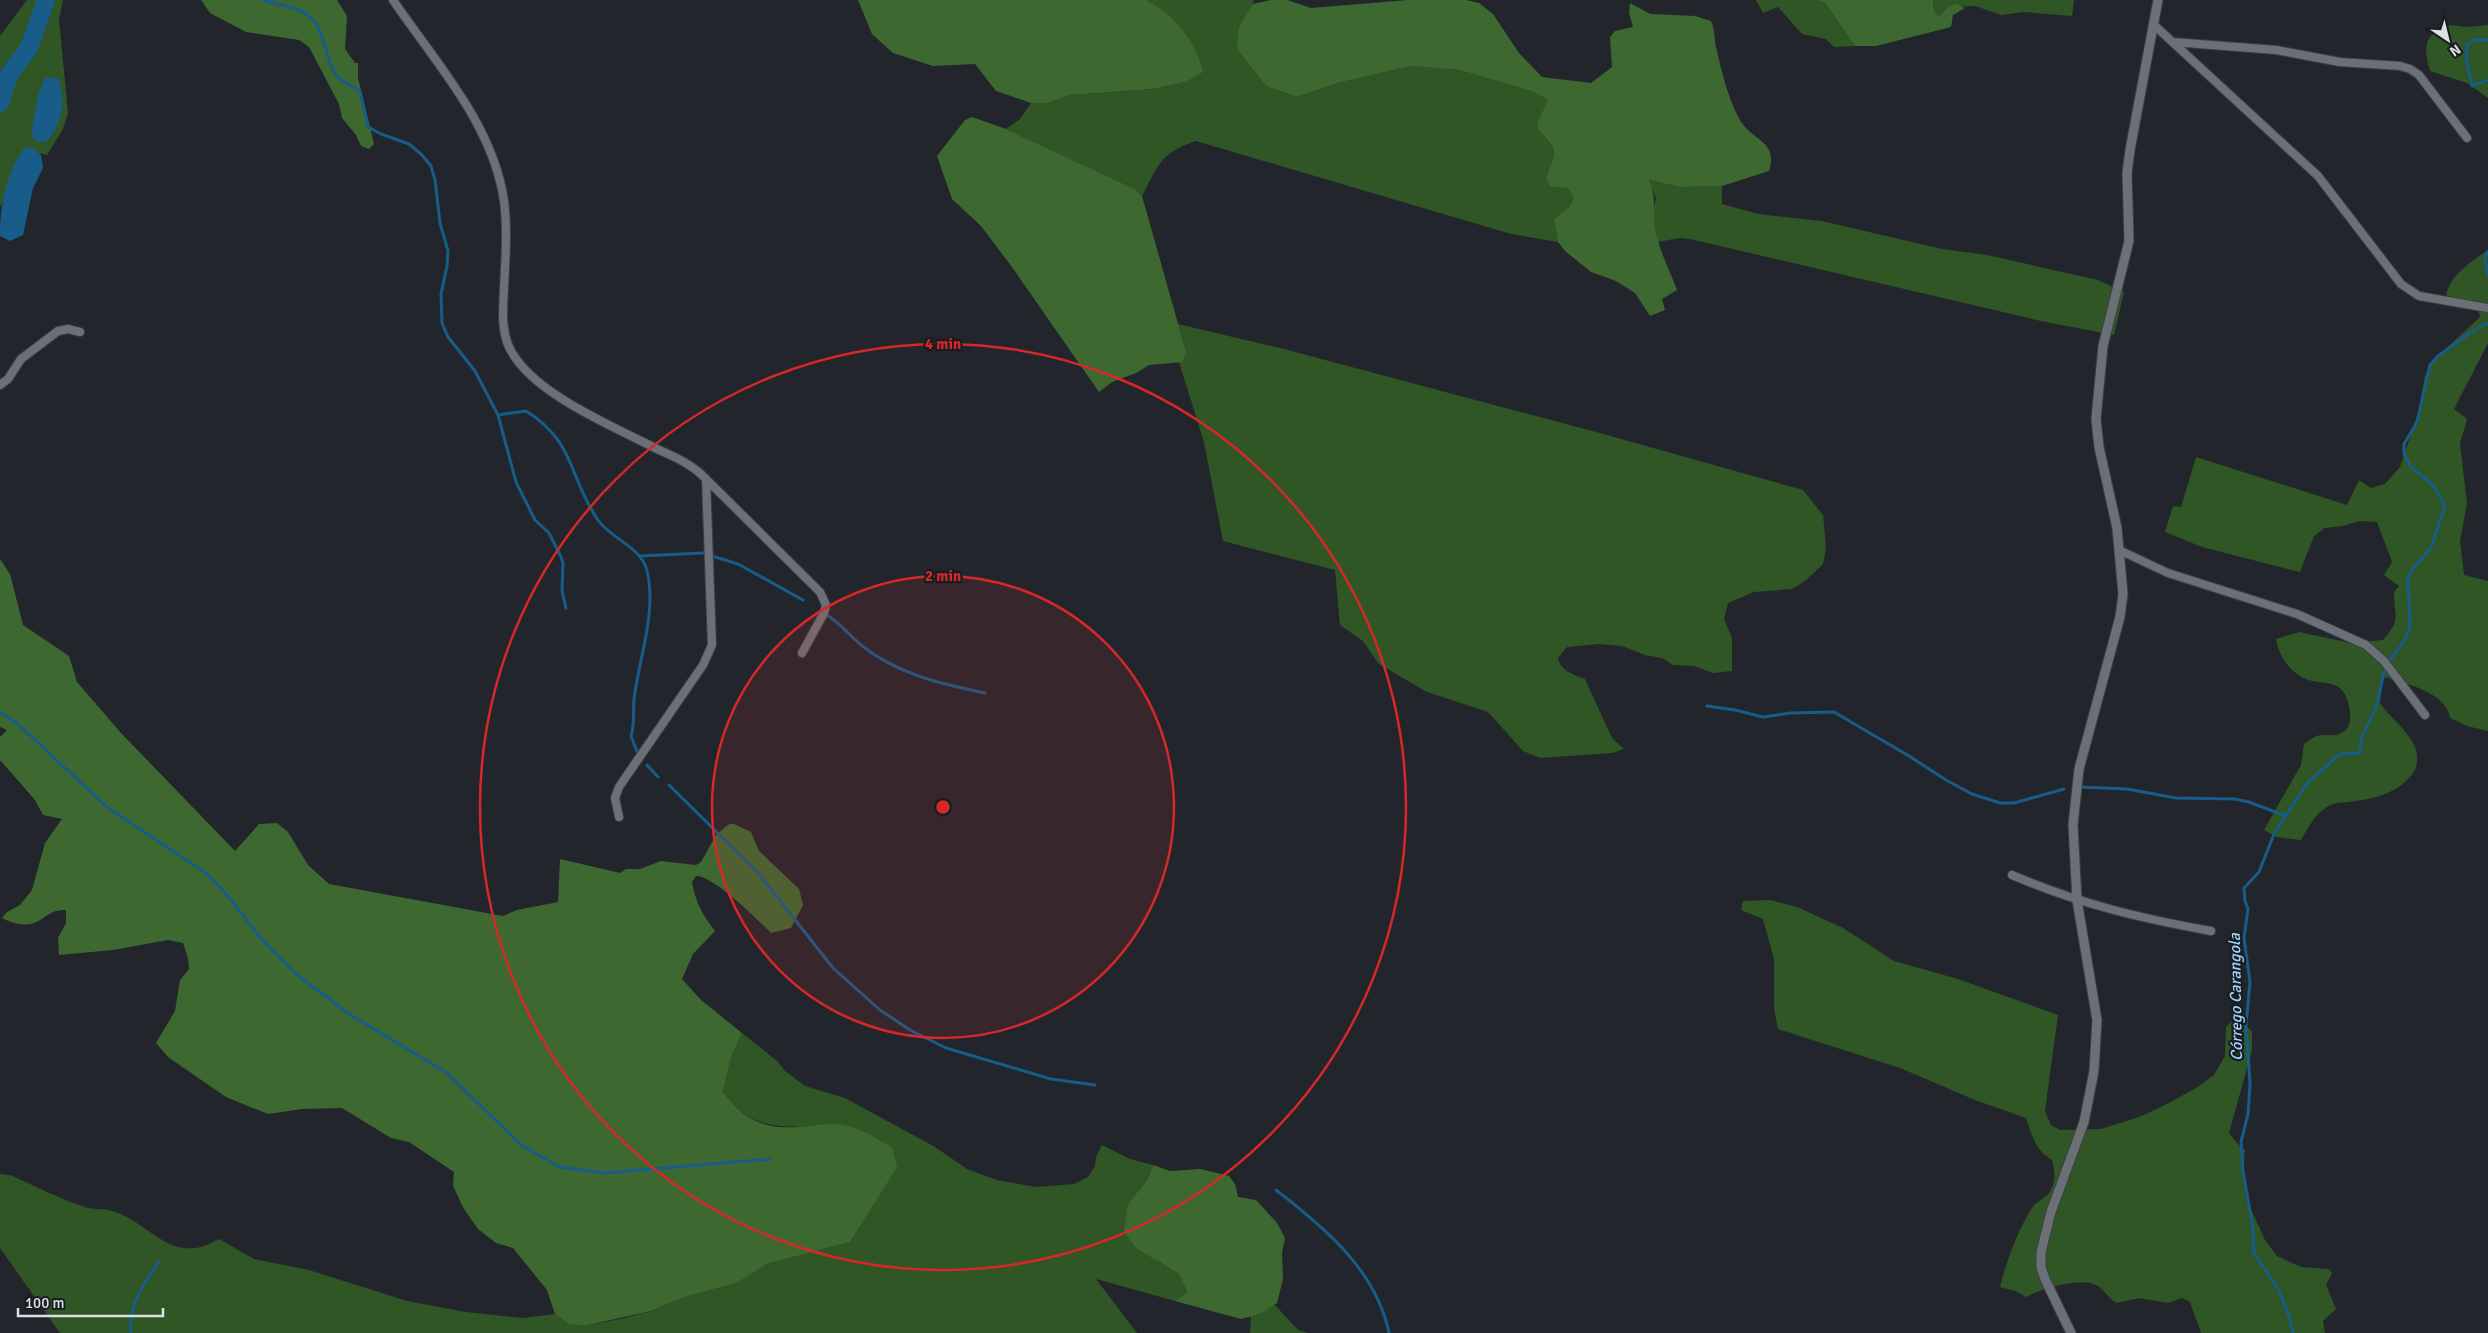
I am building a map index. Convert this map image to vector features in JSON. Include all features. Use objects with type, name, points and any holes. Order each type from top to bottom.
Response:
[{"type":"street","points":[[393,0],[478,124],[496,172],[502,191],[505,216],[502,319],[505,336],[518,362],[539,383],[581,410],[690,465],[800,571],[825,599],[826,607],[802,653]]},
{"type":"street","points":[[2071,1333],[2045,1279],[2041,1267],[2041,1252],[2051,1212],[2084,1122],[2094,1071],[2097,1020],[2077,900],[2073,857],[2075,797],[2078,769],[2120,617],[2123,594],[2117,528],[2099,447],[2096,419],[2097,392],[2102,346],[2129,241],[2127,173],[2158,0]]},
{"type":"street","points":[[2154,25],[2318,176],[2401,284],[2419,296],[2488,308]]},
{"type":"street","points":[[2174,42],[2276,50],[2340,62],[2378,63],[2410,69],[2419,75],[2466,138]]},
{"type":"street","points":[[0,385],[8,379],[21,359],[58,331],[68,329],[80,332]]},
{"type":"street","points":[[619,817],[615,798],[619,787],[703,665],[712,645],[706,479]]},
{"type":"street","points":[[2119,550],[2168,573],[2297,614],[2359,641],[2392,670],[2425,716]]},
{"type":"street","points":[[2012,874],[2077,900],[2142,918],[2212,931]]},
{"type":"green space","points":[[27,0],[63,0],[59,19],[68,113],[63,129],[47,155],[34,152],[0,207],[0,36]]},
{"type":"green space","points":[[201,0],[337,0],[347,16],[345,49],[355,63],[358,63],[358,78],[374,144],[369,149],[361,146],[356,135],[342,118],[339,104],[309,47],[299,40],[246,32],[210,13]]},
{"type":"green space","points":[[858,0],[1146,0],[1166,13],[1182,30],[1195,50],[1203,72],[1185,82],[1153,89],[1071,95],[1048,103],[1031,103],[996,91],[975,64],[933,66],[893,53],[872,34]]},
{"type":"green space","points":[[1146,0],[1254,0],[1237,49],[1266,86],[1297,97],[1338,83],[1411,66],[1459,70],[1533,91],[1548,100],[1538,120],[1538,129],[1554,151],[1546,177],[1567,188],[1574,198],[1569,207],[1554,219],[1558,242],[1511,234],[1196,141],[1175,150],[1162,161],[1142,196],[1135,189],[1006,129],[1020,119],[1031,103],[1048,103],[1071,95],[1153,89],[1185,82],[1152,3]]},
{"type":"green space","points":[[1271,0],[1287,0],[1311,8],[1408,0],[1466,0],[1479,3],[1493,14],[1519,53],[1542,77],[1591,83],[1612,67],[1610,37],[1615,31],[1633,27],[1629,13],[1630,3],[1650,14],[1695,16],[1711,21],[1731,101],[1746,128],[1769,150],[1771,163],[1769,171],[1722,186],[1680,187],[1649,180],[1654,200],[1658,240],[1677,290],[1662,299],[1665,310],[1650,316],[1635,293],[1616,281],[1591,272],[1565,251],[1558,242],[1554,219],[1569,207],[1574,198],[1567,188],[1550,186],[1546,177],[1554,151],[1538,129],[1538,120],[1548,100],[1532,91],[1459,70],[1411,66],[1338,83],[1297,97],[1266,86],[1237,49],[1239,27],[1253,4]]},
{"type":"green space","points":[[1756,0],[1816,0],[1825,3],[1855,46],[1834,47],[1826,39],[1802,34],[1778,7],[1763,13]]},
{"type":"green space","points":[[1816,0],[1933,0],[1934,12],[1939,16],[1948,7],[1956,4],[1965,8],[1953,15],[1951,27],[1876,46],[1855,46],[1825,3]]},
{"type":"green space","points":[[1933,0],[2074,0],[2072,16],[2024,12],[2001,15],[1975,6],[1948,7],[1939,16],[1934,12]]},
{"type":"green space","points":[[2450,25],[2467,27],[2488,25],[2488,98],[2467,83],[2430,71],[2426,48],[2430,37],[2435,32]]},
{"type":"green space","points":[[972,117],[1006,129],[1135,189],[1142,196],[1186,352],[1183,362],[1149,365],[1136,373],[1112,382],[1099,392],[1012,267],[981,226],[952,199],[937,156],[965,120]]},
{"type":"green space","points":[[1649,180],[1680,187],[1722,186],[1722,204],[1758,214],[1822,221],[1942,249],[1987,255],[2098,280],[2124,292],[2114,335],[2041,321],[1690,239],[1679,238],[1658,242],[1652,211],[1656,199]]},
{"type":"green space","points":[[2488,250],[2488,343],[2454,409],[2467,419],[2460,444],[2467,503],[2460,541],[2464,575],[2488,581],[2488,731],[2467,726],[2450,718],[2442,702],[2424,690],[2385,677],[2381,686],[2379,702],[2408,735],[2415,747],[2417,760],[2413,773],[2392,791],[2367,799],[2330,805],[2315,818],[2301,840],[2277,837],[2264,830],[2301,765],[2304,744],[2317,736],[2340,734],[2350,723],[2350,712],[2343,691],[2337,686],[2305,679],[2289,667],[2283,658],[2276,639],[2299,632],[2351,643],[2383,640],[2393,627],[2396,617],[2394,592],[2399,586],[2384,575],[2392,562],[2377,522],[2360,521],[2343,526],[2325,528],[2314,536],[2300,572],[2202,547],[2165,532],[2173,506],[2181,507],[2196,457],[2347,505],[2359,480],[2371,488],[2385,484],[2400,467],[2418,413],[2425,376],[2436,358],[2480,317],[2478,309],[2447,303],[2449,287],[2459,272]]},
{"type":"green space","points":[[1178,324],[1284,349],[1596,432],[1803,490],[1823,515],[1826,548],[1823,564],[1805,581],[1792,589],[1754,592],[1728,603],[1724,619],[1732,638],[1732,671],[1713,673],[1694,666],[1673,665],[1662,658],[1645,655],[1622,646],[1599,644],[1567,647],[1558,658],[1559,662],[1568,672],[1585,679],[1612,738],[1624,749],[1612,753],[1540,758],[1523,751],[1488,712],[1427,692],[1379,664],[1363,641],[1340,625],[1335,570],[1223,541],[1204,442],[1179,362],[1183,362],[1186,352]]},
{"type":"green space","points":[[0,559],[10,574],[23,625],[69,656],[77,682],[121,733],[235,851],[259,824],[277,823],[288,832],[308,865],[329,884],[503,916],[517,910],[558,902],[560,859],[620,873],[626,869],[640,869],[661,861],[696,865],[701,862],[716,835],[729,824],[734,824],[751,832],[759,851],[799,889],[803,905],[791,928],[771,933],[724,890],[704,878],[696,876],[692,882],[697,902],[715,931],[693,954],[682,979],[701,1000],[742,1033],[731,1058],[723,1092],[740,1110],[756,1121],[776,1126],[843,1125],[858,1129],[892,1148],[897,1167],[850,1242],[767,1264],[737,1283],[688,1296],[651,1311],[584,1326],[568,1324],[555,1314],[547,1290],[513,1248],[496,1243],[478,1229],[464,1209],[453,1186],[454,1172],[409,1142],[391,1138],[342,1108],[302,1109],[268,1114],[226,1097],[168,1057],[156,1043],[175,1011],[180,980],[189,969],[183,943],[168,940],[113,950],[59,955],[58,938],[66,923],[66,910],[51,913],[33,923],[25,924],[15,923],[2,918],[7,912],[20,905],[32,890],[45,843],[62,819],[43,815],[35,800],[0,760],[0,737],[7,730],[0,727]]},
{"type":"green space","points":[[1770,900],[1797,907],[1843,928],[1894,961],[1958,979],[2058,1015],[2045,1111],[2051,1125],[2060,1130],[2101,1129],[2139,1117],[2163,1106],[2198,1087],[2214,1075],[2225,1056],[2226,1027],[2235,1018],[2252,1031],[2252,1050],[2229,1133],[2242,1149],[2245,1149],[2243,1175],[2246,1198],[2265,1240],[2277,1256],[2301,1267],[2328,1269],[2332,1273],[2326,1285],[2336,1309],[2323,1321],[2325,1333],[2201,1333],[2190,1302],[2182,1298],[2168,1303],[2139,1298],[2117,1303],[2096,1285],[2081,1282],[2061,1285],[2026,1297],[2016,1291],[2000,1287],[2017,1236],[2034,1206],[2047,1195],[2053,1186],[2054,1168],[2052,1160],[2038,1147],[2026,1118],[1975,1100],[1900,1068],[1778,1029],[1774,1009],[1774,959],[1763,919],[1741,910],[1743,901]]},
{"type":"green space","points":[[742,1033],[805,1086],[845,1098],[935,1147],[967,1169],[997,1180],[1036,1187],[1074,1184],[1088,1177],[1095,1166],[1096,1157],[1102,1145],[1130,1159],[1153,1165],[1147,1180],[1128,1204],[1157,1261],[1179,1274],[1187,1292],[1175,1301],[1096,1279],[1137,1333],[60,1333],[0,1248],[0,1174],[10,1175],[85,1207],[109,1210],[126,1217],[174,1246],[202,1247],[219,1239],[254,1259],[309,1270],[407,1301],[466,1312],[523,1318],[555,1314],[568,1324],[584,1326],[652,1311],[688,1296],[737,1283],[767,1264],[850,1242],[878,1196],[800,1127],[775,1125],[756,1120],[740,1110],[723,1092],[731,1058]]},
{"type":"green space","points":[[1153,1165],[1170,1171],[1201,1169],[1229,1176],[1235,1184],[1238,1197],[1256,1200],[1277,1223],[1285,1238],[1282,1253],[1283,1279],[1277,1303],[1260,1314],[1241,1319],[1175,1301],[1187,1292],[1179,1274],[1136,1248],[1124,1232],[1128,1204],[1147,1180]]},
{"type":"green space","points":[[1274,1304],[1298,1330],[1308,1333],[1250,1333],[1251,1316],[1260,1314]]},
{"type":"water","points":[[45,78],[58,78],[61,87],[62,112],[52,135],[46,142],[37,142],[31,134],[38,95]]},
{"type":"water","points":[[32,147],[41,155],[43,168],[33,188],[23,235],[10,241],[0,236],[1,213],[5,191],[12,169],[23,149]]},
{"type":"waterway","points":[[0,103],[10,73],[29,48],[46,0]]},
{"type":"waterway","points":[[263,0],[296,9],[309,17],[320,31],[331,65],[337,76],[343,82],[360,91],[368,127],[409,144],[431,166],[435,180],[440,223],[448,251],[441,294],[442,323],[448,337],[475,371],[498,415],[516,482],[535,520],[549,533],[561,557],[563,563],[562,591],[566,608]]},
{"type":"waterway","points":[[2488,40],[2474,40],[2467,45],[2466,57],[2472,86],[2488,80]]},
{"type":"waterway","name":"Córrego Carangola","points":[[2488,251],[2485,256],[2488,275]]},
{"type":"waterway","name":"Córrego Carangola","points":[[2293,1333],[2289,1316],[2278,1289],[2254,1253],[2253,1228],[2243,1171],[2241,1142],[2248,1114],[2250,1084],[2246,1026],[2250,982],[2244,938],[2248,909],[2244,888],[2259,872],[2274,834],[2308,782],[2340,754],[2360,753],[2361,740],[2378,702],[2383,675],[2389,662],[2406,638],[2410,626],[2408,579],[2411,571],[2431,548],[2445,506],[2433,485],[2411,467],[2404,454],[2404,444],[2417,422],[2430,365],[2438,356],[2474,330],[2488,323]]},
{"type":"waterway","points":[[498,415],[526,411],[554,435],[563,448],[589,505],[598,520],[610,533],[633,549],[644,563],[650,587],[649,619],[636,683],[631,736],[638,754]]},
{"type":"waterway","points":[[640,556],[703,553]]},
{"type":"waterway","points":[[712,556],[738,564],[803,600]]},
{"type":"waterway","points":[[827,615],[861,645],[904,671],[936,682],[985,693]]},
{"type":"waterway","points":[[1707,706],[1763,717],[1790,713],[1834,712],[1946,780],[1972,794],[2000,803],[2014,803],[2064,789]]},
{"type":"waterway","points":[[0,712],[19,725],[107,807],[206,873],[227,895],[264,942],[296,974],[349,1014],[447,1073],[521,1145],[560,1167],[605,1173],[770,1159]]},
{"type":"waterway","points":[[647,765],[658,777]]},
{"type":"waterway","points":[[669,785],[759,874],[833,968],[880,1010],[910,1030],[946,1048],[1051,1079],[1095,1085]]},
{"type":"waterway","points":[[2080,787],[2127,789],[2176,798],[2235,799],[2249,802],[2286,816]]},
{"type":"waterway","points":[[1276,1190],[1330,1235],[1346,1252],[1373,1289],[1389,1333]]},
{"type":"waterway","points":[[131,1333],[134,1304],[147,1278],[159,1262]]}]
